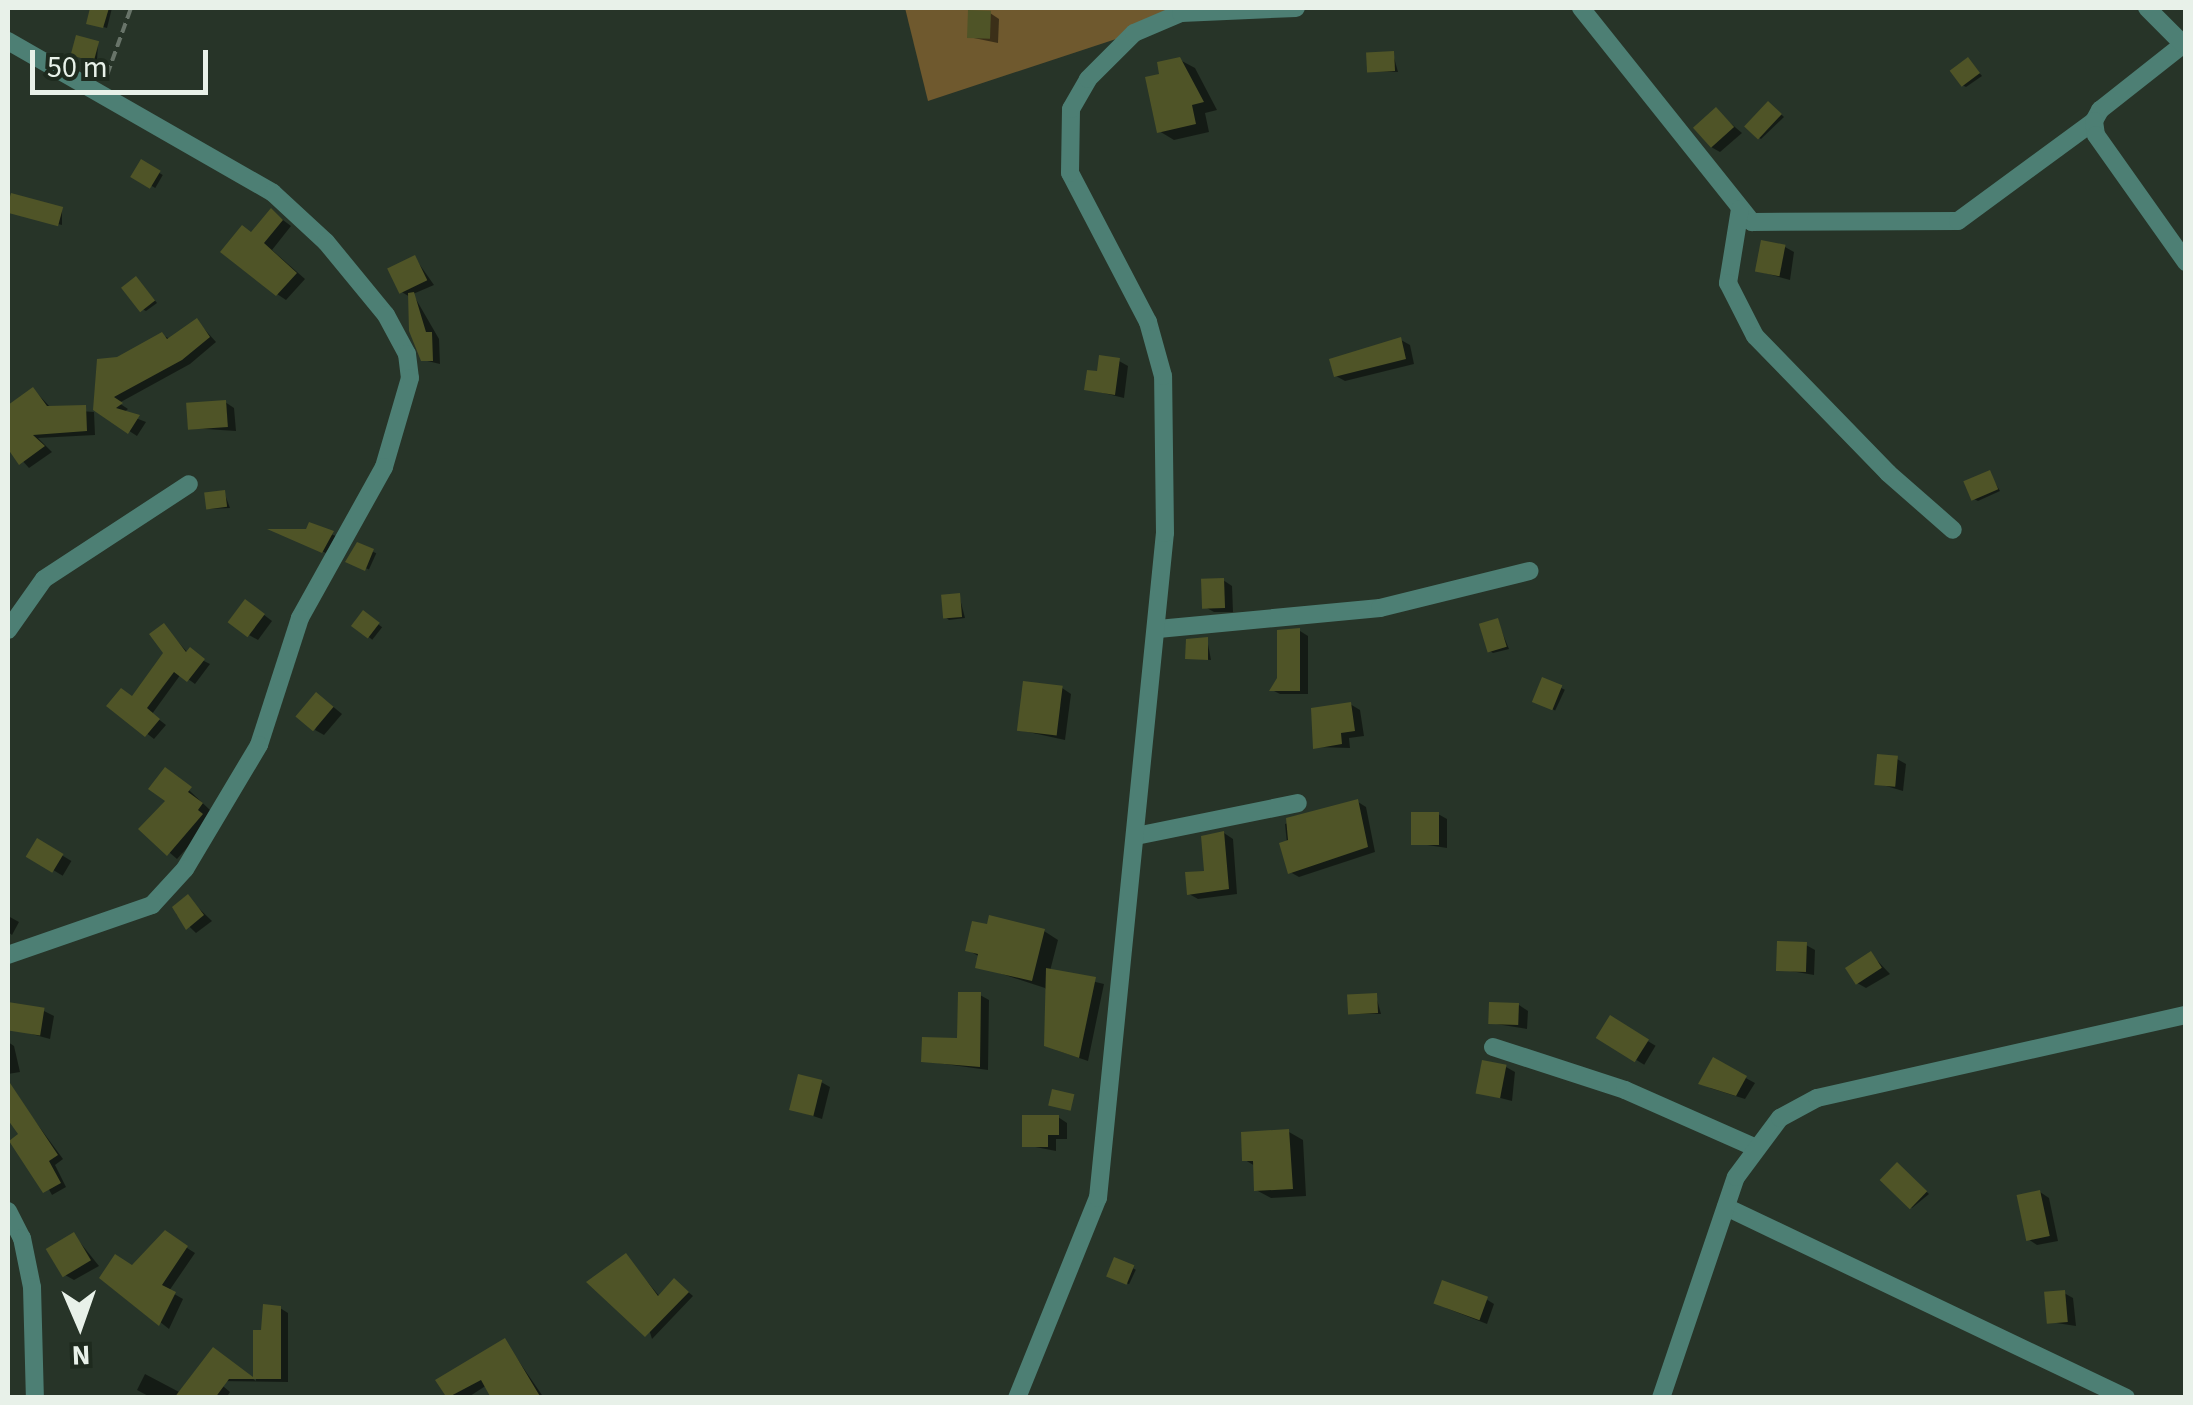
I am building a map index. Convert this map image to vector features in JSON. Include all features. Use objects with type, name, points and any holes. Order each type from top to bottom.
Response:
[{"type":"street","points":[[1016,1398],[1098,1198],[1165,533],[1162,376],[1148,322],[1070,173],[1071,109],[1109,56],[1150,26],[1180,13],[1296,8]]},
{"type":"street","points":[[1581,8],[1752,222],[1958,221],[2094,121],[2100,110],[2184,43],[2146,8]]},
{"type":"street","points":[[8,41],[272,194],[313,230],[386,315],[408,354],[410,378],[384,467],[294,632],[259,746],[186,869],[152,905],[8,956]]},
{"type":"street","points":[[2094,121],[2096,135],[2186,262]]},
{"type":"street","points":[[1740,209],[1728,283],[1755,336],[1888,473],[1952,530]]},
{"type":"street","points":[[8,630],[44,580],[189,484]]},
{"type":"street","points":[[1158,629],[1380,608],[1530,571]]},
{"type":"street","points":[[1136,836],[1298,803]]},
{"type":"street","points":[[1661,1398],[1726,1207],[1754,1147],[1780,1118],[1817,1098],[2186,1015]]},
{"type":"street","points":[[1493,1046],[1625,1090],[1754,1147]]},
{"type":"street","points":[[1726,1207],[2126,1398]]},
{"type":"street","points":[[8,1211],[22,1238],[32,1287],[35,1398]]},
{"type":"path","points":[[101,94],[131,8]]},
{"type":"shaded area","points":[[905,8],[1210,8],[928,101]]},
{"type":"building","points":[[90,8],[109,8],[103,28],[86,24]]},
{"type":"building","points":[[968,10],[991,11],[990,39],[967,38]]},
{"type":"building","points":[[76,35],[99,41],[94,61],[71,55]]},
{"type":"building","points":[[1394,51],[1395,71],[1367,72],[1366,52]]},
{"type":"building","points":[[1180,57],[1204,102],[1192,105],[1196,124],[1157,133],[1145,77],[1159,74],[1157,62]]},
{"type":"building","points":[[1968,57],[1980,73],[1962,87],[1950,71]]},
{"type":"building","points":[[1768,101],[1782,114],[1758,140],[1744,127]]},
{"type":"building","points":[[1716,107],[1734,127],[1711,148],[1693,128]]},
{"type":"building","points":[[141,159],[161,171],[150,189],[130,177]]},
{"type":"building","points":[[11,193],[63,207],[58,226],[8,213]]},
{"type":"building","points":[[271,208],[283,220],[264,243],[297,273],[276,296],[220,252],[242,225],[251,232]]},
{"type":"building","points":[[1761,240],[1786,245],[1779,276],[1755,271]]},
{"type":"building","points":[[415,255],[427,280],[399,294],[387,269]]},
{"type":"building","points":[[136,276],[155,300],[140,312],[121,288]]},
{"type":"building","points":[[414,292],[426,332],[432,332],[433,361],[421,361],[409,331],[408,293]]},
{"type":"building","points":[[197,318],[210,337],[182,360],[114,397],[123,403],[116,408],[140,415],[128,434],[93,410],[97,359],[117,357],[162,332],[167,339]]},
{"type":"building","points":[[1401,337],[1406,359],[1334,377],[1329,359]]},
{"type":"building","points":[[1099,355],[1120,358],[1115,395],[1084,390],[1087,370],[1097,371]]},
{"type":"building","points":[[33,387],[47,406],[86,405],[87,431],[33,435],[45,446],[19,465],[8,449],[8,405]]},
{"type":"building","points":[[226,400],[228,427],[188,430],[186,403]]},
{"type":"building","points":[[1990,470],[1998,489],[1972,501],[1963,481]]},
{"type":"building","points":[[225,490],[227,507],[206,509],[204,493]]},
{"type":"building","points":[[309,522],[334,531],[322,553],[267,529],[306,529]]},
{"type":"building","points":[[357,542],[374,549],[365,571],[345,562]]},
{"type":"building","points":[[1224,578],[1225,608],[1202,609],[1201,579]]},
{"type":"building","points":[[960,593],[962,617],[943,619],[941,595]]},
{"type":"building","points":[[245,599],[265,614],[248,637],[228,622]]},
{"type":"building","points":[[363,610],[380,623],[368,639],[351,626]]},
{"type":"building","points":[[1498,618],[1507,647],[1488,653],[1479,624]]},
{"type":"building","points":[[164,623],[186,652],[190,647],[205,659],[187,682],[174,672],[147,708],[160,719],[145,737],[106,706],[121,688],[132,696],[163,653],[149,634]]},
{"type":"building","points":[[1300,628],[1300,691],[1269,691],[1277,678],[1277,630]]},
{"type":"building","points":[[1208,637],[1208,660],[1185,659],[1186,639]]},
{"type":"building","points":[[1542,677],[1562,685],[1552,710],[1532,702]]},
{"type":"building","points":[[1023,681],[1063,686],[1057,736],[1017,731]]},
{"type":"building","points":[[316,692],[334,707],[313,731],[295,717]]},
{"type":"building","points":[[1351,702],[1355,731],[1341,733],[1342,744],[1313,749],[1311,708]]},
{"type":"building","points":[[1877,754],[1898,756],[1895,787],[1874,785]]},
{"type":"building","points":[[165,767],[192,787],[188,792],[203,803],[198,810],[203,814],[167,856],[138,829],[165,801],[148,789]]},
{"type":"building","points":[[1358,799],[1368,847],[1288,874],[1279,843],[1288,840],[1286,818]]},
{"type":"building","points":[[1411,812],[1439,812],[1439,845],[1411,845]]},
{"type":"building","points":[[1224,831],[1229,889],[1187,895],[1185,872],[1204,871],[1201,836]]},
{"type":"building","points":[[37,838],[64,854],[52,873],[26,857]]},
{"type":"building","points":[[188,894],[204,915],[186,930],[172,907]]},
{"type":"building","points":[[989,915],[1045,929],[1032,981],[975,968],[978,954],[965,951],[972,921],[987,924]]},
{"type":"building","points":[[1777,941],[1807,942],[1806,972],[1776,971]]},
{"type":"building","points":[[1871,951],[1882,968],[1856,985],[1845,968]]},
{"type":"building","points":[[1046,968],[1096,977],[1079,1058],[1044,1046]]},
{"type":"building","points":[[958,992],[981,992],[980,1067],[921,1062],[922,1037],[957,1038]]},
{"type":"building","points":[[1377,993],[1378,1013],[1348,1015],[1347,995]]},
{"type":"building","points":[[8,1002],[45,1008],[40,1035],[8,1030]]},
{"type":"building","points":[[1489,1002],[1519,1003],[1518,1025],[1488,1024]]},
{"type":"building","points":[[1610,1015],[1649,1039],[1635,1062],[1596,1038]]},
{"type":"building","points":[[1713,1057],[1747,1076],[1736,1096],[1698,1084]]},
{"type":"building","points":[[1482,1060],[1507,1065],[1500,1098],[1476,1093]]},
{"type":"building","points":[[798,1074],[822,1080],[813,1116],[789,1110]]},
{"type":"building","points":[[8,1080],[58,1155],[49,1161],[61,1183],[43,1193],[9,1141],[18,1134],[8,1120]]},
{"type":"building","points":[[1052,1089],[1074,1094],[1071,1111],[1048,1106]]},
{"type":"building","points":[[1022,1115],[1059,1115],[1059,1135],[1048,1135],[1048,1147],[1022,1147]]},
{"type":"building","points":[[1289,1129],[1293,1189],[1254,1191],[1253,1161],[1242,1161],[1241,1132]]},
{"type":"building","points":[[1897,1162],[1927,1191],[1910,1209],[1880,1180]]},
{"type":"building","points":[[2040,1190],[2050,1236],[2026,1241],[2017,1195]]},
{"type":"building","points":[[165,1230],[188,1246],[162,1285],[176,1292],[159,1326],[99,1278],[115,1254],[132,1265]]},
{"type":"building","points":[[74,1232],[91,1260],[63,1277],[46,1249]]},
{"type":"building","points":[[626,1253],[658,1296],[674,1278],[689,1292],[645,1337],[586,1282]]},
{"type":"building","points":[[1114,1257],[1134,1265],[1127,1285],[1106,1276]]},
{"type":"building","points":[[1442,1280],[1488,1297],[1479,1320],[1433,1303]]},
{"type":"building","points":[[2065,1290],[2068,1322],[2047,1324],[2044,1292]]},
{"type":"building","points":[[263,1304],[281,1306],[281,1379],[229,1379],[215,1398],[174,1398],[213,1347],[253,1377],[253,1330],[261,1330]]},
{"type":"building","points":[[505,1338],[541,1398],[491,1398],[481,1380],[447,1398],[435,1380]]}]
